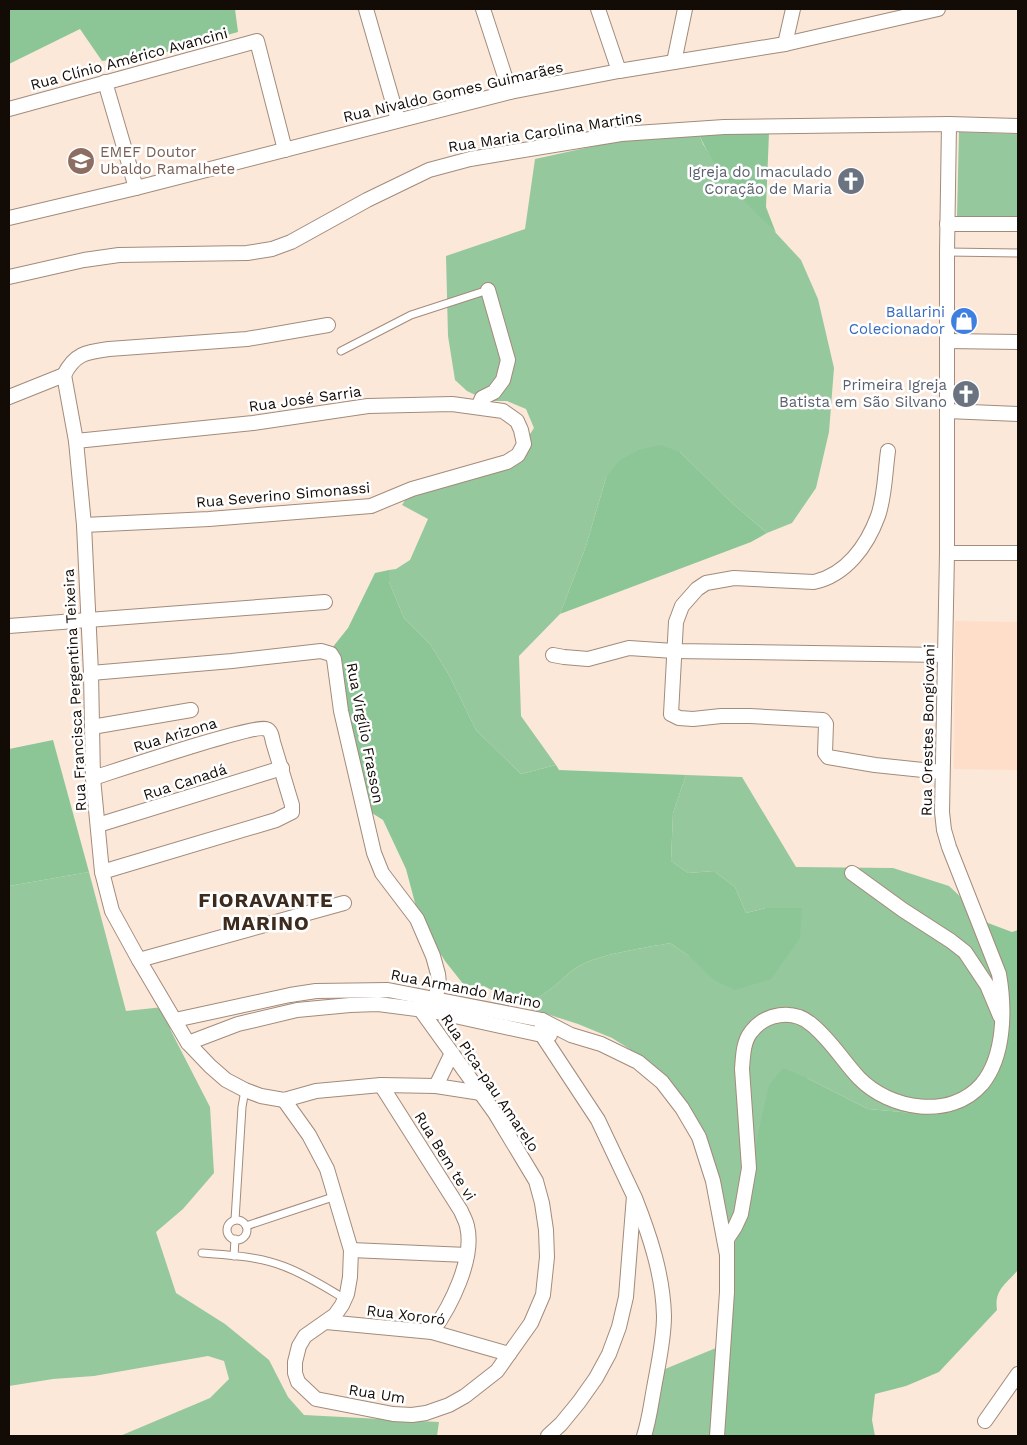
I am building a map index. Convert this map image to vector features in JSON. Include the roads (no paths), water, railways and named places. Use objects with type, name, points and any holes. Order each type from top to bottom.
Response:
[{"type":"street","points":[[366,9],[398,120]]},
{"type":"street","points":[[483,9],[510,92]]},
{"type":"street","points":[[598,9],[619,71]]},
{"type":"street","points":[[674,62],[685,9]]},
{"type":"street","points":[[785,44],[793,9]]},
{"type":"street","name":"Rua Nivaldo Gomes Guimarães","points":[[9,218],[136,188],[510,92],[619,71],[785,44],[938,9]]},
{"type":"street","name":"Rua Clínio Américo Avancini","points":[[9,109],[257,41],[285,150]]},
{"type":"street","points":[[105,82],[136,188]]},
{"type":"street","name":"Rua Maria Carolina Martins","points":[[9,276],[99,257],[247,252],[272,249],[291,242],[368,200],[429,170],[470,158],[621,134],[724,127],[949,124],[1018,126]]},
{"type":"street","name":"Rua Orestes Bongiovani","points":[[726,1255],[726,1239],[735,1228],[741,1214],[749,1168],[742,1069],[744,1053],[746,1041],[759,1024],[779,1015],[804,1019],[823,1035],[860,1079],[870,1088],[906,1104],[919,1107],[935,1108],[961,1101],[973,1094],[988,1076],[998,1047],[1003,1021],[1002,990],[999,974],[949,847],[944,830],[942,812],[947,553],[947,224],[949,124]]},
{"type":"street","points":[[947,224],[1018,224]]},
{"type":"street","points":[[478,407],[482,398],[494,392],[503,380],[508,360],[488,290]]},
{"type":"street","points":[[9,397],[64,375],[71,362],[79,356],[90,352],[268,336],[328,325]]},
{"type":"street","points":[[947,341],[1018,342]]},
{"type":"street","name":"Rua Francisca Pergentina Teixeira","points":[[64,375],[76,441],[84,526],[91,673],[93,778],[102,872],[112,910],[188,1043],[226,1080],[261,1096],[284,1100]]},
{"type":"street","name":"Rua José Sarria","points":[[76,441],[253,423],[368,406],[452,404],[503,411],[517,421],[524,438]]},
{"type":"street","points":[[947,411],[1018,414]]},
{"type":"street","name":"Rua Severino Simonassi","points":[[84,526],[371,506],[412,489],[507,462],[522,451],[524,438]]},
{"type":"street","points":[[888,451],[878,516],[867,538],[845,567],[825,579],[814,582],[744,577],[718,580],[697,588],[682,606],[676,627],[671,714],[693,719],[721,716],[823,720],[826,724],[825,753],[828,757],[875,765],[942,772]]},
{"type":"street","points":[[947,553],[1018,553]]},
{"type":"street","points":[[9,626],[325,602]]},
{"type":"street","points":[[553,655],[588,659],[629,648],[674,651],[944,655]]},
{"type":"street","name":"Rua Virgílio Frasson","points":[[91,673],[321,651],[331,654],[334,659],[341,711],[374,853],[382,874],[417,919],[427,940],[438,974],[438,984],[429,1006]]},
{"type":"street","points":[[92,727],[192,710]]},
{"type":"street","name":"Rua Arizona","points":[[93,778],[235,734],[261,728],[267,729],[270,732],[282,768]]},
{"type":"street","points":[[102,872],[276,820],[292,812],[292,805],[282,768]]},
{"type":"street","name":"Rua Canadá","points":[[98,825],[282,768]]},
{"type":"street","points":[[852,873],[965,952],[987,985],[1003,1021]]},
{"type":"street","points":[[139,960],[344,903]]},
{"type":"street","name":"Rua Armando Marino","points":[[175,1020],[290,995],[316,992],[388,990],[429,1006],[542,1035],[571,1035]]},
{"type":"street","name":"Rua Armando Marino","points":[[188,1043],[238,1024],[297,1010],[378,1004],[429,1006],[542,1020],[571,1035],[601,1044],[638,1062],[662,1082],[682,1108],[699,1137],[713,1181],[726,1255],[727,1292],[717,1436]]},
{"type":"street","name":"Rua Pica-pau Amarelo","points":[[429,1006],[452,1053],[481,1093],[536,1181],[542,1202],[546,1230],[547,1256],[543,1295],[531,1323],[497,1371],[465,1396],[449,1405]]},
{"type":"street","points":[[542,1020],[542,1035],[598,1120],[634,1196],[656,1259],[662,1288],[664,1318],[660,1356],[644,1436]]},
{"type":"street","points":[[436,1086],[452,1053]]},
{"type":"street","points":[[326,1322],[335,1315],[345,1299],[350,1277],[350,1250],[336,1196],[324,1162],[309,1135],[284,1100],[316,1091],[381,1085],[436,1086],[481,1093]]},
{"type":"street","name":"Rua Bem te vi","points":[[381,1085],[461,1211],[468,1226],[467,1255],[461,1278],[448,1306],[432,1332]]},
{"type":"street","points":[[548,1436],[561,1424],[596,1378],[609,1354],[619,1327],[626,1298],[634,1196]]},
{"type":"street","points":[[350,1250],[467,1255]]},
{"type":"street","name":"Rua Xororó","points":[[326,1322],[432,1332],[509,1354]]},
{"type":"street","name":"Rua Um","points":[[326,1322],[305,1336],[299,1346],[295,1362],[295,1373],[298,1382],[316,1399],[393,1414],[419,1414],[449,1405]]},
{"type":"street","points":[[985,1421],[1018,1374]]},
{"type":"lane","points":[[947,252],[1018,253]]},
{"type":"lane","points":[[341,351],[411,315],[488,290]]},
{"type":"lane","points":[[235,1220],[242,1107],[245,1090]]},
{"type":"lane","points":[[246,1226],[336,1196]]},
{"type":"lane","points":[[235,1220],[242,1221],[246,1226],[245,1236],[236,1239],[230,1236],[227,1230],[229,1223],[235,1220]]},
{"type":"lane","points":[[234,1256],[236,1239]]},
{"type":"lane","points":[[202,1253],[234,1256],[281,1265],[300,1273],[345,1299]]},
{"type":"place","name":"EMEF Doutor Ubaldo Ramalhete","points":[[81,161]]},
{"type":"place","name":"Igreja do Imaculado Coração de Maria","points":[[851,181]]},
{"type":"place","name":"Ballarini Colecionador","points":[[964,321]]},
{"type":"place","name":"Primeira Igreja Batista em São Silvano","points":[[966,394]]},
{"type":"district","name":"FIORAVANTE MARINO","points":[[266,912]]}]
